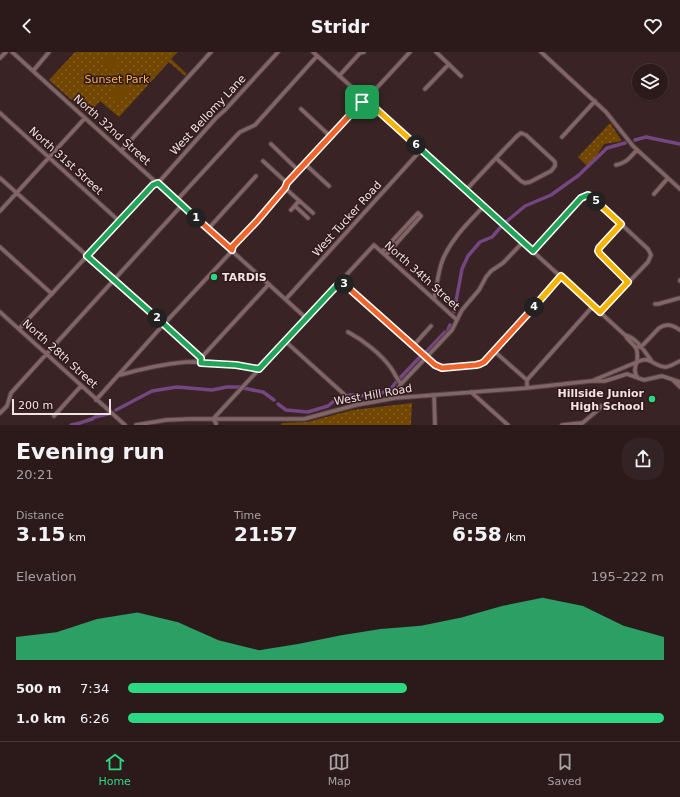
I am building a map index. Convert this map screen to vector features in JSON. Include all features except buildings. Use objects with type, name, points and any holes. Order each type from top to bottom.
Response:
[{"type":"street","points":[[0,58],[6,52]]},
{"type":"street","name":"North 32nd Street","points":[[12,52],[306,318]]},
{"type":"street","points":[[33,71],[49,52]]},
{"type":"street","points":[[121,151],[211,52]]},
{"type":"street","name":"West Bellomy Lane","points":[[19,329],[153,185],[158,183],[213,121],[278,52]]},
{"type":"street","points":[[313,52],[625,335],[636,347],[637,362],[635,374],[638,379]]},
{"type":"street","points":[[339,76],[360,54],[364,52]]},
{"type":"street","points":[[96,400],[232,250],[233,246],[257,221],[285,188],[287,183],[410,52]]},
{"type":"street","points":[[436,52],[462,76]]},
{"type":"street","points":[[541,52],[608,114],[637,150],[680,189]]},
{"type":"street","points":[[177,200],[240,132],[255,125],[317,56]]},
{"type":"street","points":[[425,89],[449,64]]},
{"type":"street","points":[[562,137],[595,102]]},
{"type":"street","points":[[301,109],[330,136]]},
{"type":"street","name":"North 31st Street","points":[[0,113],[119,221]]},
{"type":"street","points":[[0,211],[85,118]]},
{"type":"street","points":[[466,190],[496,158],[517,136],[521,133],[526,135],[552,159],[555,162],[555,166],[551,171],[525,183],[496,158]]},
{"type":"street","points":[[271,144],[299,170]]},
{"type":"street","name":"West Tucker Road","points":[[286,300],[421,150]]},
{"type":"street","points":[[616,165],[624,163],[637,150]]},
{"type":"street","points":[[263,161],[287,183]]},
{"type":"street","points":[[305,164],[329,186]]},
{"type":"street","points":[[208,229],[256,176]]},
{"type":"street","points":[[0,178],[164,324],[201,360]]},
{"type":"street","points":[[654,194],[668,178]]},
{"type":"street","points":[[285,188],[312,213]]},
{"type":"street","points":[[533,251],[581,198],[588,195],[593,198],[648,249],[651,255],[648,262],[600,312]]},
{"type":"street","points":[[292,210],[300,201]]},
{"type":"street","points":[[0,413],[7,406],[11,393],[182,205]]},
{"type":"street","points":[[295,206],[308,218]]},
{"type":"street","points":[[434,299],[443,260],[450,246],[460,232],[484,206]]},
{"type":"street","points":[[418,213],[421,216],[384,254],[418,213]]},
{"type":"street","points":[[621,224],[598,251],[602,257],[628,282]]},
{"type":"street","points":[[395,398],[397,389],[401,384],[449,334],[458,320],[462,310],[479,290],[486,277],[491,271],[503,263],[523,242]]},
{"type":"street","name":"North 34th Street","points":[[341,281],[374,245],[458,320]]},
{"type":"street","points":[[0,247],[52,294]]},
{"type":"street","points":[[216,425],[213,419],[341,281],[426,358],[442,368],[476,365],[484,362],[561,276]]},
{"type":"street","points":[[201,360],[269,284]]},
{"type":"street","points":[[655,304],[680,298]]},
{"type":"street","points":[[527,388],[527,380],[593,306]]},
{"type":"street","name":"North 28th Street","points":[[0,312],[125,425]]},
{"type":"street","points":[[636,347],[641,347],[656,331],[663,326],[670,325],[680,330]]},
{"type":"street","points":[[413,346],[432,326]]},
{"type":"street","points":[[348,332],[375,351],[390,367],[401,384]]},
{"type":"street","points":[[625,335],[630,336],[652,361]]},
{"type":"street","points":[[285,341],[356,405]]},
{"type":"street","points":[[494,351],[527,380]]},
{"type":"street","name":"West Hill Road","points":[[591,381],[643,359],[647,359],[665,367],[670,366],[680,360]]},
{"type":"street","points":[[118,376],[166,364],[201,360],[259,369]]},
{"type":"street","name":"West Hill Road","points":[[136,425],[166,420],[304,419],[356,405],[395,398],[605,381],[627,374],[644,380],[662,376],[680,382]]},
{"type":"street","points":[[672,379],[680,387]]},
{"type":"street","points":[[54,416],[81,386]]},
{"type":"street","points":[[471,392],[508,425]]},
{"type":"street","points":[[434,395],[435,425]]},
{"type":"street","points":[[562,425],[581,424],[598,410],[600,406]]},
{"type":"green space","name":"Sunset Park","points":[[75,52],[178,52],[171,59],[187,74],[185,76],[169,62],[119,117],[100,101],[88,114],[49,80]]},
{"type":"green space","points":[[109,56],[119,65],[114,70],[104,62]]},
{"type":"green space","points":[[127,75],[136,83],[132,87],[124,79]]},
{"type":"green space","points":[[122,80],[131,88],[127,92],[119,84]]},
{"type":"green space","points":[[117,85],[126,93],[122,97],[114,89]]},
{"type":"green space","points":[[112,91],[121,99],[117,103],[109,95]]},
{"type":"green space","points":[[610,123],[622,141],[604,144],[589,168],[578,157]]},
{"type":"green space","points":[[412,403],[411,425],[281,425],[282,423],[307,422],[353,410]]},
{"type":"waterway","points":[[635,140],[646,137],[680,144]]},
{"type":"waterway","points":[[507,221],[525,206],[551,195],[579,175],[607,148],[625,143]]},
{"type":"waterway","points":[[454,312],[462,269],[468,256],[480,242],[492,237],[500,228]]},
{"type":"waterway","points":[[448,330],[450,325]]},
{"type":"waterway","points":[[426,352],[445,332]]},
{"type":"waterway","points":[[400,378],[420,357]]},
{"type":"waterway","points":[[349,395],[372,396],[390,390],[396,382]]},
{"type":"waterway","points":[[116,410],[152,391],[177,387],[212,390],[227,387],[240,387]]},
{"type":"waterway","points":[[243,388],[263,392],[274,400]]},
{"type":"waterway","points":[[278,404],[286,410],[308,412],[328,406],[334,401],[343,397]]},
{"type":"waterway","points":[[71,425],[108,414]]},
{"type":"place","name":"TARDIS","points":[[214,277]]},
{"type":"place","name":"Hillside Junior High School","points":[[652,399]]},
{"type":"route","points":[[365,99],[533,251],[581,198],[588,195],[591,196],[621,224],[598,251],[602,257],[628,282],[600,312],[561,276],[484,362],[476,365],[442,368],[435,365],[341,281],[259,369],[236,365],[201,363],[201,358],[87,256],[153,185],[158,183],[232,250],[233,246],[257,221],[285,188],[287,183],[362,102],[365,99]]}]
